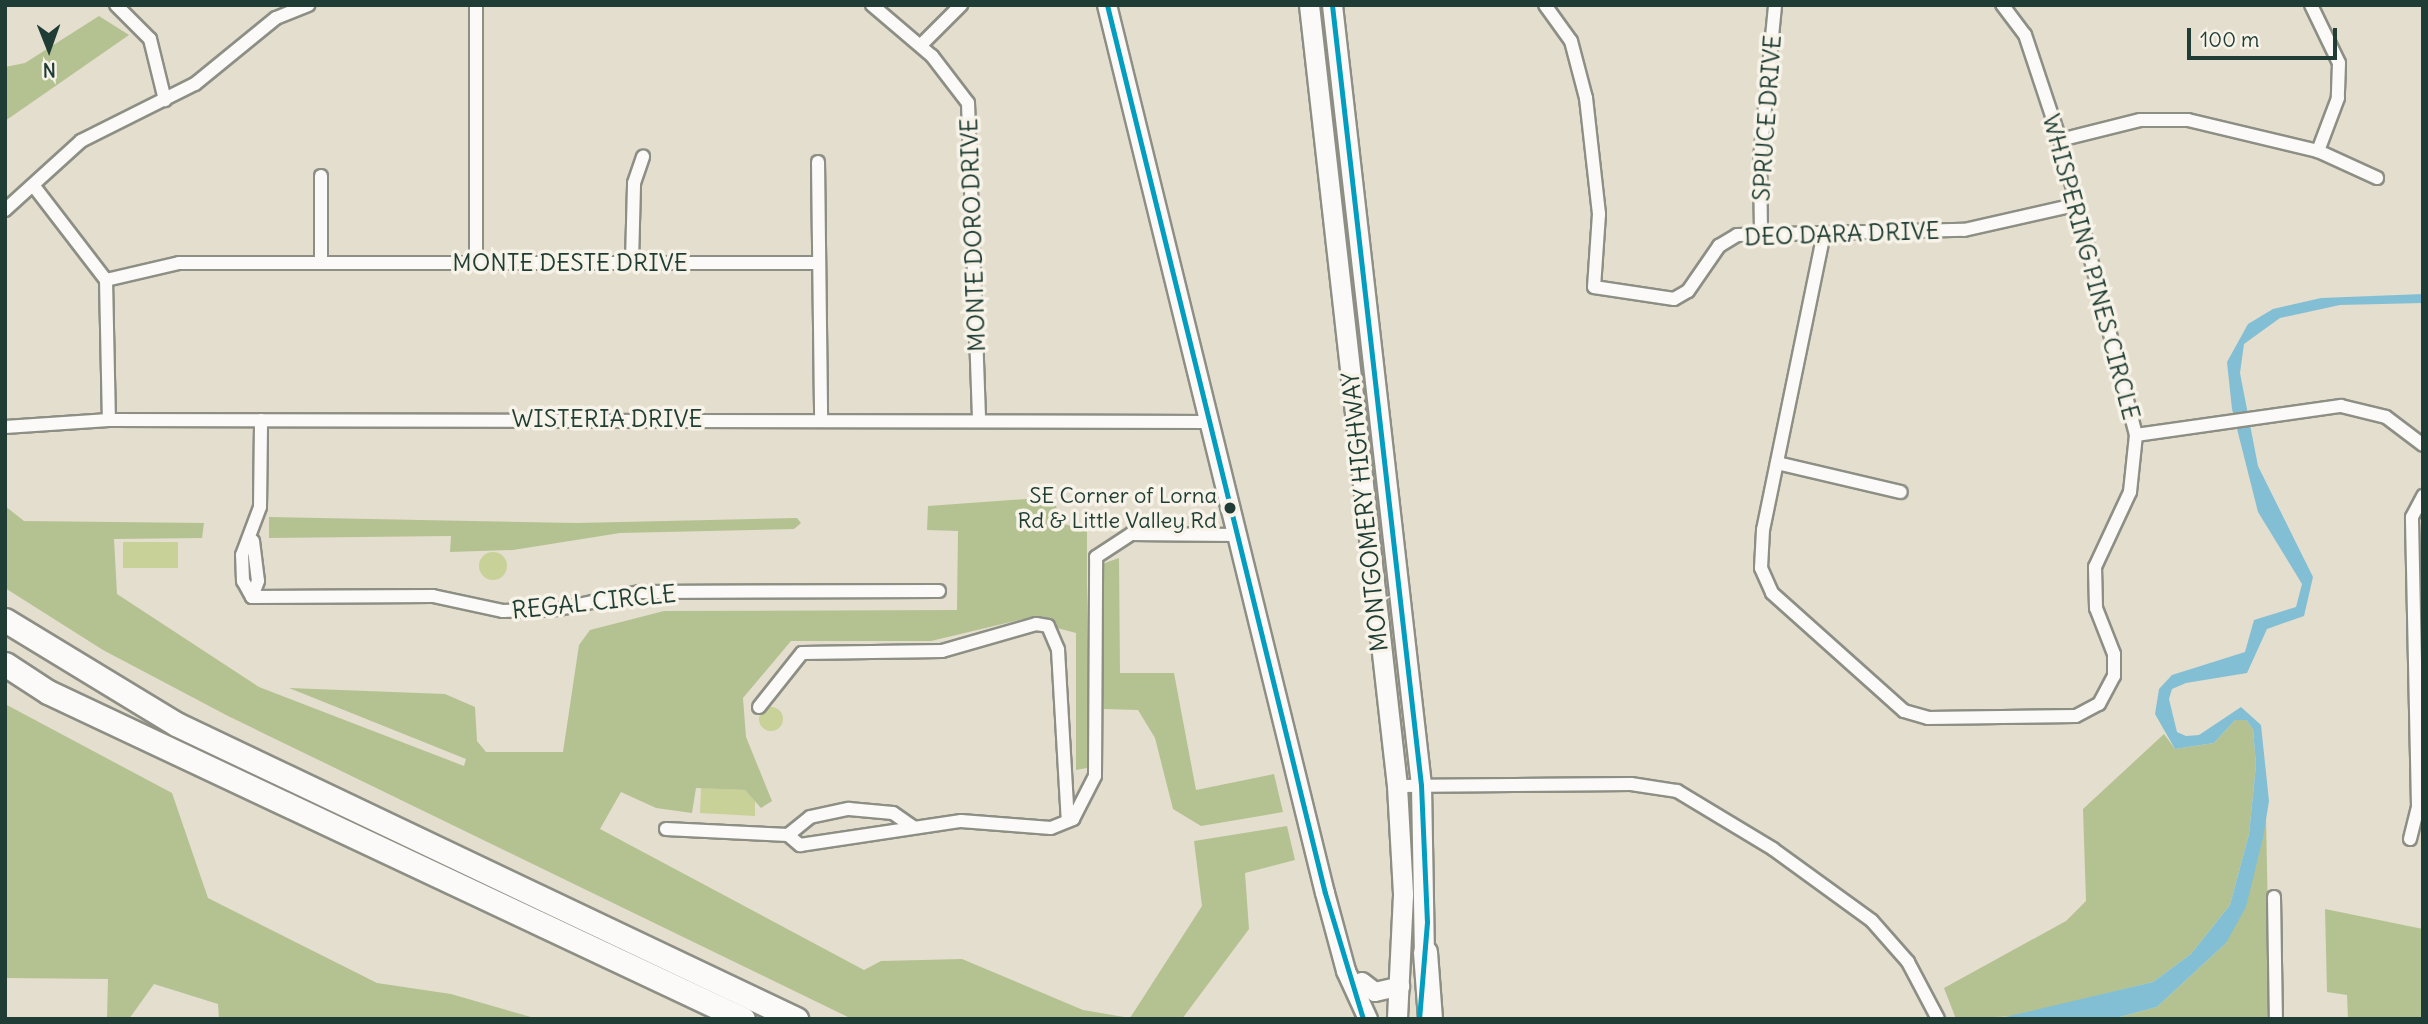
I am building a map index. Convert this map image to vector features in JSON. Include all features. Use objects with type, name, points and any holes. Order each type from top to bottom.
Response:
[{"type":"highway","points":[[5,620],[176,724],[796,1019]]},
{"type":"highway","points":[[5,664],[48,692],[743,1019]]},
{"type":"highway","points":[[1425,952],[1430,1019]]},
{"type":"main road","name":"MONTGOMERY HIGHWAY","points":[[1309,5],[1397,786],[1400,986],[1397,1019]]},
{"type":"main road","name":"MONTGOMERY HIGHWAY","points":[[1332,5],[1421,785],[1425,952],[1419,1019]]},
{"type":"street","points":[[116,5],[150,38],[165,100]]},
{"type":"street","points":[[5,210],[81,141],[165,100],[232,58],[276,18],[308,5]]},
{"type":"street","points":[[476,5],[476,263]]},
{"type":"street","name":"MONTE DORO DRIVE","points":[[872,5],[921,46],[961,88],[971,118],[979,421]]},
{"type":"street","points":[[921,46],[961,5]]},
{"type":"street","points":[[1107,5],[1237,535],[1344,953],[1364,1014]]},
{"type":"street","name":"DEO DARA DRIVE","points":[[1545,5],[1573,46],[1586,98],[1599,214],[1594,287],[1674,299],[1688,291],[1719,246],[1761,232],[1964,230],[2076,205]]},
{"type":"street","name":"SPRUCE DRIVE","points":[[1761,232],[1760,159],[1775,5]]},
{"type":"street","name":"WHISPERING PINES CIRCLE","points":[[1825,233],[1777,463],[1760,568],[1772,593],[1885,700],[1928,718],[2076,716],[2099,704],[2115,676],[2114,654],[2096,608],[2095,567],[2130,492],[2136,435],[2060,140],[2025,35],[2002,5]]},
{"type":"street","points":[[2311,5],[2339,63],[2338,98],[2318,151]]},
{"type":"street","points":[[2060,140],[2140,120],[2188,120],[2318,151],[2377,178]]},
{"type":"street","points":[[632,262],[634,183],[643,157]]},
{"type":"street","points":[[818,162],[821,418]]},
{"type":"street","points":[[321,176],[321,261]]},
{"type":"street","points":[[33,186],[106,281],[109,420]]},
{"type":"street","name":"MONTE DESTE DRIVE","points":[[106,281],[179,263],[818,263]]},
{"type":"street","points":[[2136,435],[2255,417],[2351,407],[2397,423],[2423,445]]},
{"type":"street","name":"WISTERIA DRIVE","points":[[5,427],[109,420],[821,418],[1209,422]]},
{"type":"street","name":"REGAL CIRCLE","points":[[261,420],[260,507],[253,541],[242,555],[243,581],[251,597],[433,596],[503,611],[559,609],[640,592],[939,591]]},
{"type":"street","points":[[1777,463],[1900,492]]},
{"type":"street","points":[[2410,839],[2418,806],[2412,517],[2423,496]]},
{"type":"street","points":[[667,829],[788,835],[800,845],[961,821],[1051,828],[1068,821],[1095,776],[1096,557],[1131,534],[1237,535]]},
{"type":"street","points":[[759,707],[802,653],[942,651],[1036,624],[1048,626],[1058,650],[1068,821]]},
{"type":"street","points":[[1397,786],[1631,784],[1692,798],[1872,921],[1908,962],[1938,1019]]},
{"type":"street","points":[[788,835],[810,817],[849,809],[893,813],[913,828]]},
{"type":"street","points":[[2274,897],[2276,1019]]},
{"type":"street","points":[[1344,953],[1363,982],[1379,1019]]},
{"type":"street","points":[[1363,982],[1375,992],[1400,986]]},
{"type":"green space","points":[[99,16],[129,35],[5,121],[5,67],[25,63]]},
{"type":"green space","points":[[1054,497],[1060,523],[1087,530],[1087,768],[1076,770],[1076,633],[1023,619],[931,641],[791,641],[743,698],[746,737],[772,801],[761,808],[745,790],[696,788],[692,813],[656,808],[621,792],[600,829],[864,970],[881,961],[962,959],[1083,1010],[1130,1018],[1202,906],[1194,841],[1287,826],[1295,860],[1245,873],[1249,929],[1182,1019],[852,1019],[228,716],[103,650],[5,588],[5,506],[24,521],[204,523],[202,538],[114,539],[117,594],[259,687],[464,766],[466,759],[289,688],[445,694],[475,707],[477,741],[486,752],[563,752],[579,645],[590,630],[664,611],[957,610],[958,531],[927,530],[928,506]]},
{"type":"green space","points":[[269,517],[577,523],[797,518],[801,523],[794,529],[620,533],[513,550],[450,552],[451,536],[269,538]]},
{"type":"green space","points":[[123,542],[178,542],[178,568],[123,568]]},
{"type":"green space","points":[[493,552],[503,556],[507,566],[503,576],[493,580],[483,576],[479,566],[483,556]]},
{"type":"green space","points":[[1119,558],[1120,673],[1174,673],[1196,790],[1274,774],[1283,812],[1201,826],[1173,809],[1155,738],[1138,710],[1104,709],[1100,585],[1102,564]]},
{"type":"green space","points":[[5,704],[172,793],[208,898],[377,983],[451,994],[538,1019],[219,1019],[218,1004],[154,984],[129,1019],[107,1018],[108,979],[5,978]]},
{"type":"green space","points":[[771,707],[779,711],[783,719],[779,727],[771,731],[763,727],[759,719],[763,711]]},
{"type":"green space","points":[[2235,720],[2246,720],[2253,729],[2256,765],[2249,834],[2230,905],[2191,954],[2153,982],[2016,1016],[1956,1019],[1944,988],[2066,921],[2086,901],[2083,809],[2164,734],[2175,749],[2214,743]]},
{"type":"green space","points":[[701,788],[745,790],[755,801],[755,816],[700,813]]},
{"type":"green space","points":[[2266,817],[2270,1019],[2112,1019],[2157,1007],[2226,943]]},
{"type":"green space","points":[[2325,909],[2423,929],[2423,1019],[2348,1019],[2347,995],[2327,992]]},
{"type":"water","points":[[2423,294],[2423,303],[2340,305],[2280,318],[2244,344],[2240,373],[2258,466],[2313,577],[2304,616],[2267,629],[2247,673],[2186,683],[2172,689],[2169,699],[2177,732],[2186,736],[2199,735],[2241,707],[2261,725],[2269,801],[2246,907],[2226,943],[2157,1007],[2112,1019],[1997,1019],[2153,982],[2191,954],[2230,905],[2249,834],[2256,765],[2253,729],[2246,720],[2235,720],[2214,743],[2175,749],[2155,714],[2159,689],[2172,675],[2245,652],[2254,620],[2296,607],[2302,584],[2258,512],[2232,409],[2227,362],[2248,324],[2273,309],[2321,298]]},
{"type":"transit line","points":[[1107,5],[1325,893],[1363,1019]]},
{"type":"transit line","points":[[1332,5],[1421,785],[1427,922],[1419,1019]]},
{"type":"place","name":"SE Corner of Lorna Rd & Little Valley Rd","points":[[1230,508]]}]
